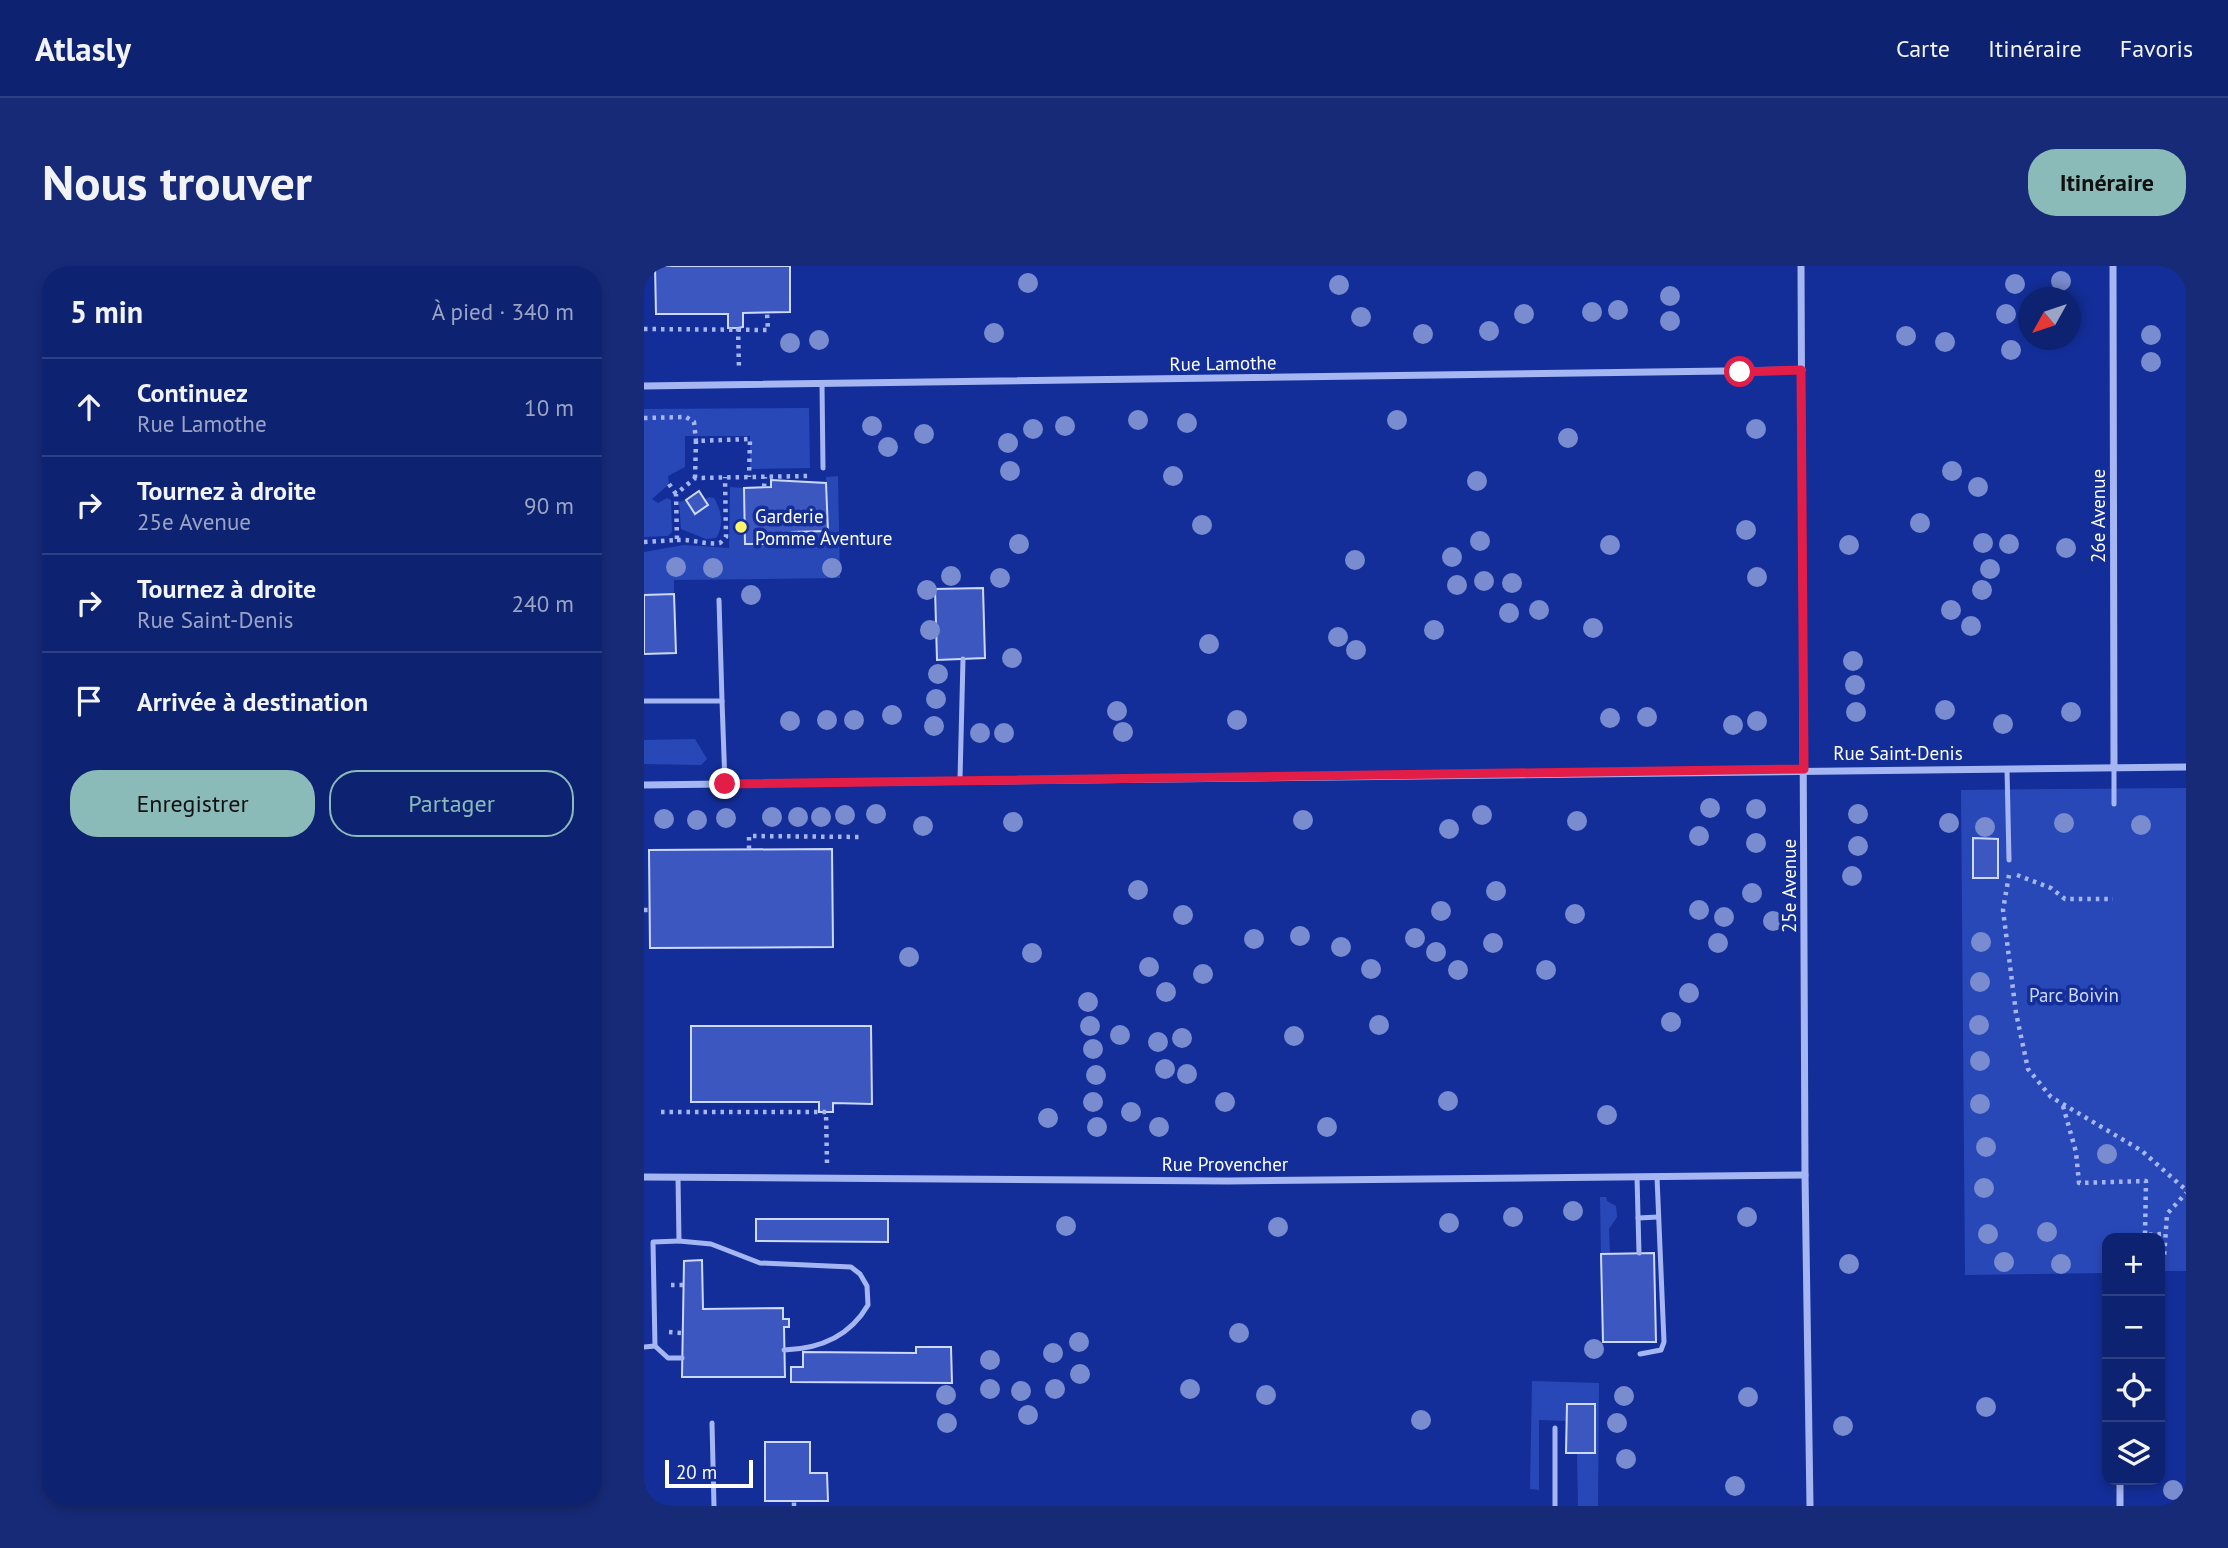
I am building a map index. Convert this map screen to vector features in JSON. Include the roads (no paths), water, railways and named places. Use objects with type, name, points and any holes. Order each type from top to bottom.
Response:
[{"type":"street","name":"25e Avenue","points":[[1801,266],[1805,1175],[1810,1506]]},
{"type":"street","name":"26e Avenue","points":[[2113,266],[2114,766]]},
{"type":"street","name":"Rue Lamothe","points":[[644,386],[1801,370]]},
{"type":"street","name":"Rue Saint-Denis","points":[[644,785],[1804,769],[2186,767]]},
{"type":"street","name":"Rue Provencher","points":[[644,1177],[1241,1181],[1805,1175]]},
{"type":"street","points":[[2120,1485],[2120,1506]]},
{"type":"lane","points":[[821,384],[822,468]]},
{"type":"lane","points":[[719,600],[725,784]]},
{"type":"lane","points":[[960,779],[962,659]]},
{"type":"lane","points":[[644,701],[722,701]]},
{"type":"lane","points":[[2114,766],[2115,803]]},
{"type":"lane","points":[[2007,768],[2010,860]]},
{"type":"lane","points":[[678,1177],[679,1241]]},
{"type":"lane","points":[[1637,1177],[1639,1253]]},
{"type":"lane","points":[[1640,1354],[1661,1350],[1664,1342],[1657,1177]]},
{"type":"lane","points":[[1638,1217],[1658,1217]]},
{"type":"lane","points":[[682,1358],[668,1358],[655,1346],[653,1242],[711,1244],[760,1263],[842,1265],[860,1274],[866,1286],[868,1305],[852,1327],[822,1343],[784,1350]]},
{"type":"lane","points":[[644,1347],[655,1346]]},
{"type":"lane","points":[[712,1423],[714,1506]]},
{"type":"lane","points":[[1555,1428],[1555,1506]]},
{"type":"place","name":"Garderie Pomme Aventure","points":[[741,527]]},
{"type":"park label","name":"Parc Boivin","points":[[2074,995]]}]
